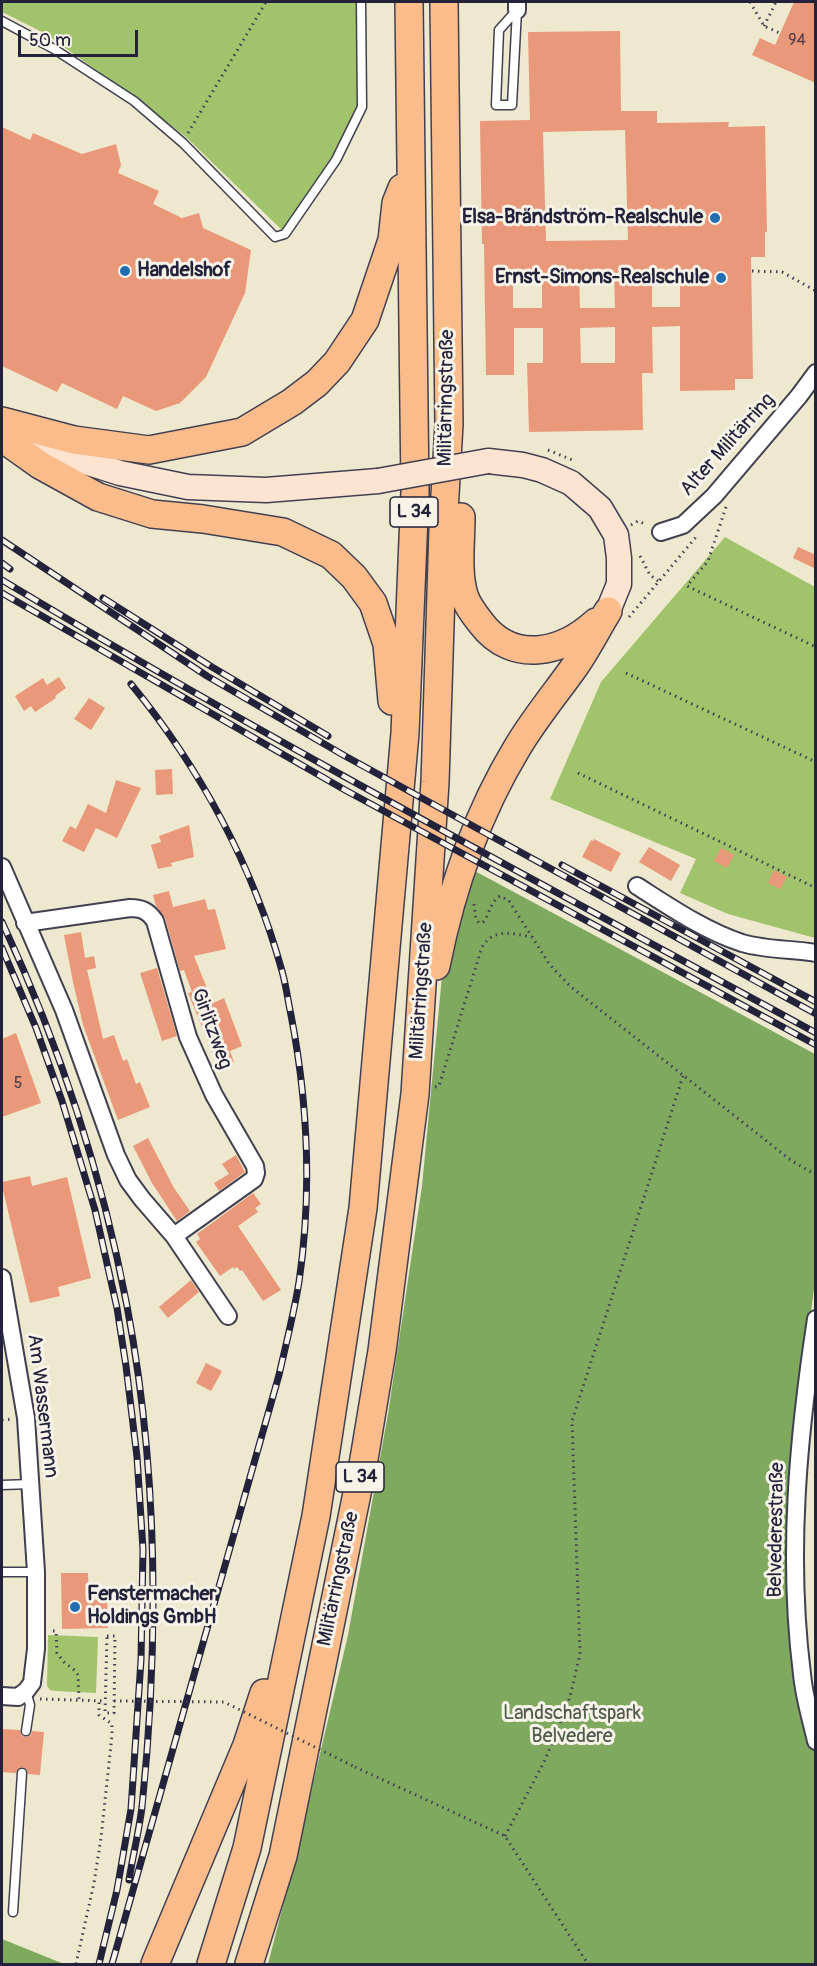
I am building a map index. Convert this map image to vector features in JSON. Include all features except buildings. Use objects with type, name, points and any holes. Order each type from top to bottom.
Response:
[{"type":"highway","name":"Militärringstraße","points":[[211,1965],[247,1848],[316,1516],[363,1208],[405,733],[415,490],[409,2]]},
{"type":"highway","name":"Militärringstraße","points":[[249,1965],[283,1856],[371,1416],[382,1351],[415,1094],[435,782],[443,530],[449,424],[444,2]]},
{"type":"highway","name":"L 34","points":[[2,421],[74,440],[149,450],[242,432],[292,402],[337,362],[365,320],[392,240],[396,203],[412,162]]},
{"type":"highway","name":"L 34","points":[[449,424],[461,487],[461,581],[465,598],[486,631],[508,646],[533,650],[555,648],[618,614]]},
{"type":"highway","name":"L 34","points":[[2,438],[40,465],[98,497],[152,514],[203,519],[284,532],[331,555],[354,577],[373,603],[387,644],[392,700],[393,862]]},
{"type":"highway","name":"L 34","points":[[415,1094],[440,951],[456,884],[482,815],[516,749],[547,703],[618,614]]},
{"type":"highway","name":"L 34","points":[[155,1965],[247,1745],[265,1689],[293,1626]]},
{"type":"highway","name":"L 34","points":[[259,1965],[283,1856]]},
{"type":"main road","name":"L 34","points":[[2,428],[51,451],[120,473],[188,487],[266,490],[378,481],[488,461],[523,465],[542,470],[571,483],[600,508],[615,535],[619,558],[618,614]]},
{"type":"street","name":"Alter Militärring","points":[[662,532],[683,525],[714,496],[816,373]]},
{"type":"street","points":[[2,867],[64,1010],[116,1155],[128,1180],[174,1236],[228,1316]]},
{"type":"street","points":[[637,886],[676,911],[743,943],[816,953]]},
{"type":"street","name":"Girlitzweg","points":[[25,923],[130,908],[141,908],[150,913],[155,921],[188,1037],[214,1095],[255,1166],[256,1173],[254,1179],[174,1236]]},
{"type":"street","name":"Am Wassermann","points":[[2,1278],[26,1418],[31,1484],[36,1572],[36,1649],[32,1683],[26,1691]]},
{"type":"street","name":"Belvederestraße","points":[[816,1319],[796,1494],[793,1553],[802,1676],[816,1741]]},
{"type":"street","points":[[2,1696],[18,1697],[26,1691]]},
{"type":"lane","points":[[2,21],[54,49],[134,101],[183,142],[274,237],[285,234],[336,160],[362,106],[360,2]]},
{"type":"lane","points":[[517,6],[512,105],[496,105],[499,30],[517,6]]},
{"type":"lane","points":[[2,1485],[31,1484]]},
{"type":"lane","points":[[2,1572],[36,1572]]},
{"type":"lane","points":[[26,1691],[30,1706],[27,1731]]},
{"type":"lane","points":[[13,1912],[22,1773]]},
{"type":"path","points":[[183,142],[266,2]]},
{"type":"path","points":[[750,2],[764,26],[782,34]]},
{"type":"path","points":[[764,26],[776,2]]},
{"type":"path","points":[[752,271],[782,272],[816,291]]},
{"type":"path","points":[[714,496],[727,506],[708,561],[687,586],[816,647]]},
{"type":"path","points":[[618,614],[696,536]]},
{"type":"path","points":[[626,673],[816,762]]},
{"type":"path","points":[[578,773],[816,888]]},
{"type":"path","points":[[474,904],[476,919],[483,922],[496,899],[500,896],[505,897],[550,965],[571,987],[792,1161],[816,1175]]},
{"type":"path","points":[[415,1094],[439,1086],[463,1005],[486,941],[502,933],[532,937]]},
{"type":"path","points":[[505,1836],[545,1760],[570,1697],[580,1654],[572,1421],[683,1075]]},
{"type":"path","points":[[56,1636],[57,1653],[78,1675],[79,1700]]},
{"type":"path","points":[[107,1636],[115,1636],[114,1713],[105,1713],[106,1701],[107,1636]]},
{"type":"path","points":[[26,1691],[37,1699],[106,1701]]},
{"type":"path","points":[[76,1965],[94,1883],[112,1735],[112,1724],[99,1715],[99,1701]]},
{"type":"path","points":[[114,1701],[224,1702],[356,1767],[505,1836],[588,1965]]},
{"type":"green space","points":[[2,2],[361,2],[362,107],[336,160],[283,231],[186,137],[46,34],[2,12]]},
{"type":"green space","points":[[725,537],[815,587],[815,938],[728,914],[680,893],[696,859],[550,799],[601,682]]},
{"type":"green space","name":"Landschaftspark Belvedere","points":[[473,870],[815,1054],[816,1273],[797,1421],[789,1599],[815,1719],[815,1964],[268,1964],[348,1635],[388,1414],[422,1186],[442,976]]},
{"type":"green space","points":[[48,1635],[98,1637],[96,1693],[50,1690],[47,1686]]},
{"type":"green space","points":[[2,1939],[64,1964],[2,1964]]},
{"type":"railway","points":[[2,540],[207,676],[345,756],[816,1014]]},
{"type":"railway","points":[[2,563],[10,569]]},
{"type":"railway","points":[[2,580],[304,754],[816,1033]]},
{"type":"railway","points":[[2,593],[345,790],[816,1045]]},
{"type":"railway","points":[[103,598],[212,667],[328,736]]},
{"type":"railway","points":[[112,1964],[279,1375],[299,1282],[307,1182],[304,1115],[297,1048],[283,976],[270,932],[240,856],[222,820],[180,750],[131,684]]},
{"type":"railway","points":[[562,865],[816,1002]]},
{"type":"railway","points":[[2,922],[60,1062],[91,1159],[117,1257],[137,1368],[150,1493],[153,1619],[148,1745],[142,1807],[129,1880]]},
{"type":"railway","points":[[2,948],[36,1028],[62,1101],[95,1210],[117,1308],[137,1457],[143,1549],[141,1660],[131,1809],[117,1890],[99,1964]]},
{"type":"place","name":"Elsa-Brändström-Realschule","points":[[715,218]]},
{"type":"place","name":"Handelshof","points":[[125,271]]},
{"type":"place","name":"Ernst-Simons-Realschule","points":[[721,278]]},
{"type":"place","name":"Fenstermacher Holdings GmbH","points":[[75,1607]]}]
